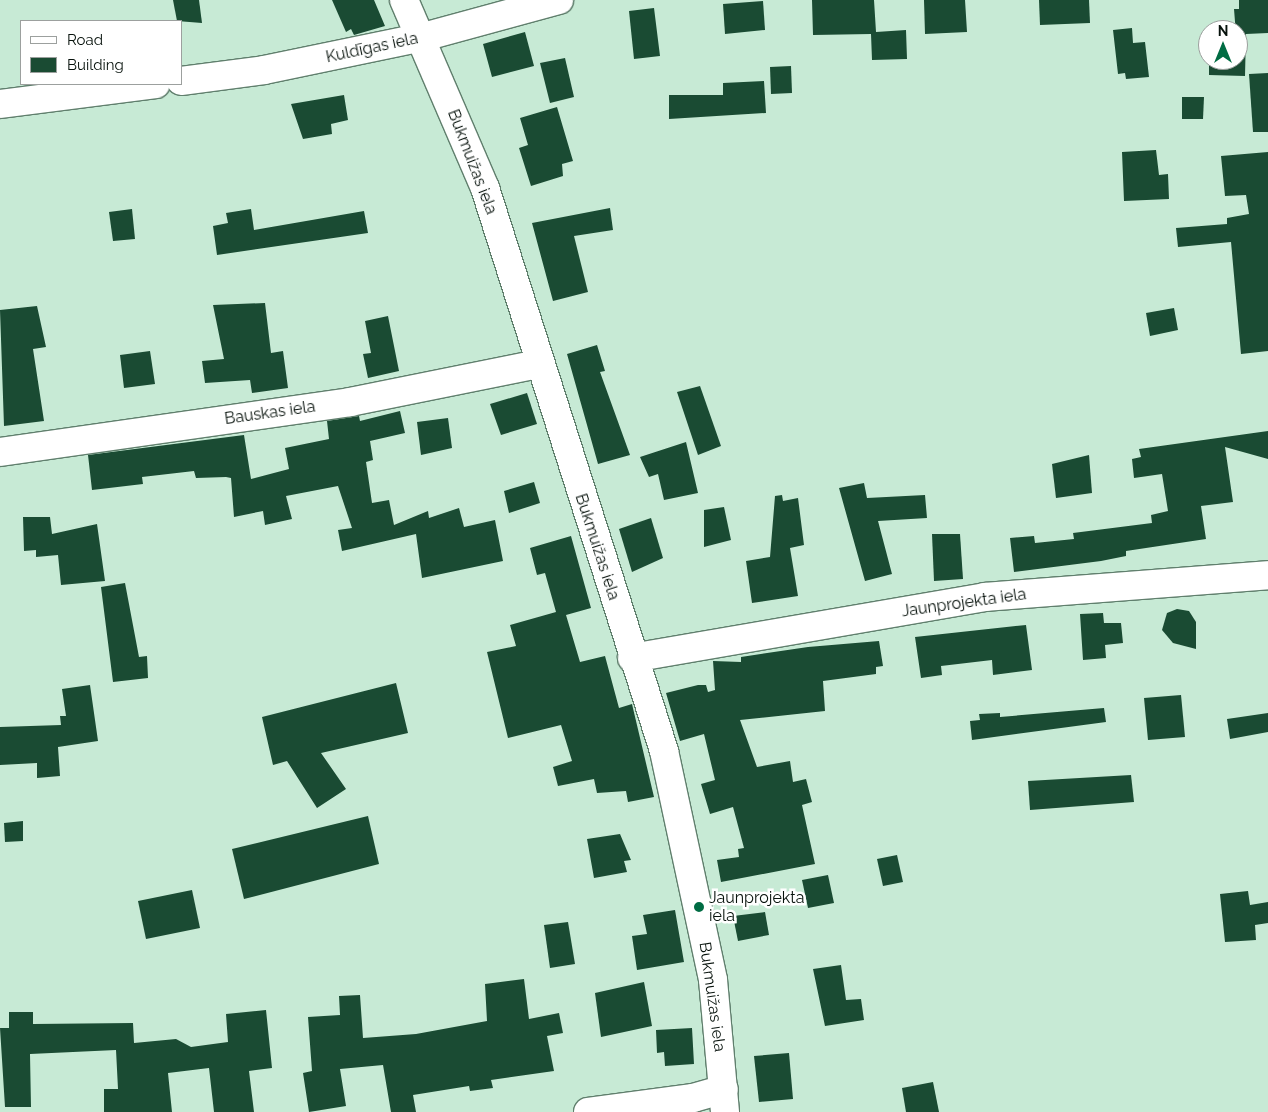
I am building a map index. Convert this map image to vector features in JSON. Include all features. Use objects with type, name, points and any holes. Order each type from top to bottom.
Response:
[{"type":"street","name":"Bukmuižas iela","points":[[404,0],[423,37],[485,188],[538,364],[632,658],[664,751],[690,864],[713,980],[724,1101]]},
{"type":"street","name":"Kuldīgas iela","points":[[182,80],[264,70],[423,37],[559,0]]},
{"type":"street","points":[[0,104],[148,85]]},
{"type":"street","name":"Bauskas iela","points":[[0,452],[350,402],[538,364]]},
{"type":"street","name":"Jaunprojekta iela","points":[[632,658],[985,597],[1268,575]]},
{"type":"street","points":[[588,1112],[693,1098],[724,1101]]},
{"type":"building","points":[[173,0],[199,0],[202,23],[177,20]]},
{"type":"building","points":[[332,0],[374,0],[385,26],[354,35],[351,29],[346,32]]},
{"type":"building","points":[[812,0],[874,0],[876,32],[906,30],[907,59],[872,60],[871,34],[813,35]]},
{"type":"building","points":[[924,0],[965,0],[967,32],[925,34]]},
{"type":"building","points":[[1039,0],[1089,0],[1090,23],[1040,25]]},
{"type":"building","points":[[1239,0],[1268,0],[1268,33],[1248,34],[1248,20],[1235,20],[1234,9],[1239,9]]},
{"type":"building","points":[[763,1],[765,30],[725,34],[723,4]]},
{"type":"building","points":[[654,8],[660,56],[634,59],[629,11]]},
{"type":"building","points":[[1132,28],[1133,43],[1145,42],[1149,77],[1126,79],[1125,73],[1118,74],[1113,30]]},
{"type":"building","points":[[525,32],[534,66],[492,77],[483,44]]},
{"type":"building","points":[[565,58],[574,97],[550,103],[540,63]]},
{"type":"building","points":[[791,66],[792,93],[771,94],[770,67]]},
{"type":"building","points":[[1209,70],[1245,70],[1245,76],[1209,75]]},
{"type":"building","points":[[1268,73],[1268,132],[1253,132],[1249,74]]},
{"type":"building","points":[[764,81],[766,113],[669,119],[669,95],[723,95],[723,83]]},
{"type":"building","points":[[344,95],[348,120],[331,124],[332,134],[303,139],[291,104]]},
{"type":"building","points":[[1182,97],[1204,97],[1203,119],[1182,119]]},
{"type":"building","points":[[557,107],[573,161],[562,164],[563,176],[531,186],[519,148],[528,145],[520,118]]},
{"type":"building","points":[[1156,150],[1159,175],[1168,174],[1169,199],[1124,201],[1122,152]]},
{"type":"building","points":[[1268,152],[1268,351],[1241,354],[1231,242],[1178,247],[1176,228],[1227,224],[1227,218],[1249,214],[1246,195],[1225,196],[1221,156]]},
{"type":"building","points":[[610,208],[613,230],[574,236],[588,292],[553,301],[532,223]]},
{"type":"building","points":[[132,209],[135,239],[113,241],[109,212]]},
{"type":"building","points":[[251,209],[254,230],[364,211],[368,233],[217,255],[213,226],[228,223],[226,213]]},
{"type":"building","points":[[265,303],[271,353],[283,351],[288,388],[252,393],[250,380],[205,383],[202,361],[224,359],[213,305]]},
{"type":"building","points":[[37,306],[46,347],[33,349],[44,421],[4,426],[0,310]]},
{"type":"building","points":[[1174,308],[1178,330],[1150,336],[1146,313]]},
{"type":"building","points":[[388,316],[399,371],[368,378],[363,354],[371,353],[365,321]]},
{"type":"building","points":[[597,345],[605,371],[600,372],[630,455],[598,464],[567,354]]},
{"type":"building","points":[[150,351],[155,384],[124,388],[120,355]]},
{"type":"building","points":[[700,386],[721,446],[698,455],[677,392]]},
{"type":"building","points":[[527,393],[537,424],[501,435],[490,404]]},
{"type":"building","points":[[400,411],[405,433],[370,441],[373,460],[366,462],[372,503],[389,500],[394,525],[428,511],[429,518],[459,508],[464,527],[495,520],[503,561],[422,578],[416,534],[342,551],[338,530],[352,528],[338,486],[286,496],[292,519],[265,525],[263,511],[234,517],[231,478],[196,478],[194,471],[142,477],[143,484],[92,490],[88,455],[244,435],[251,479],[289,469],[285,448],[329,439],[327,421],[359,416],[360,421]]},
{"type":"building","points":[[448,418],[452,448],[421,455],[417,422]]},
{"type":"building","points":[[1268,431],[1268,459],[1225,447],[1233,502],[1201,506],[1206,539],[1126,551],[1126,556],[1101,561],[1014,572],[1010,538],[1034,536],[1035,543],[1074,539],[1073,533],[1152,523],[1151,515],[1168,511],[1162,474],[1134,478],[1132,459],[1141,457],[1139,449]]},
{"type":"building","points":[[686,442],[698,493],[664,500],[658,474],[649,477],[640,457]]},
{"type":"building","points":[[1089,455],[1092,493],[1056,498],[1052,464]]},
{"type":"building","points":[[534,482],[540,503],[509,513],[504,491]]},
{"type":"building","points":[[864,483],[867,498],[925,495],[927,518],[878,521],[892,574],[865,581],[839,488]]},
{"type":"building","points":[[782,495],[783,501],[798,498],[804,545],[790,548],[798,596],[752,603],[746,561],[770,557],[775,496]]},
{"type":"building","points":[[724,507],[731,540],[704,547],[704,510]]},
{"type":"building","points":[[23,517],[50,517],[52,534],[97,524],[105,581],[61,585],[58,555],[36,557],[36,550],[24,551]]},
{"type":"building","points":[[651,518],[663,558],[632,572],[619,529]]},
{"type":"building","points":[[932,534],[960,534],[963,579],[934,581]]},
{"type":"building","points":[[571,536],[591,608],[566,615],[580,662],[605,656],[619,708],[632,704],[654,797],[628,802],[626,791],[597,793],[594,779],[558,786],[553,767],[572,761],[561,725],[508,738],[487,652],[516,646],[510,625],[556,612],[545,573],[537,575],[530,548]]},
{"type":"building","points":[[125,583],[139,657],[147,656],[148,678],[113,682],[101,587]]},
{"type":"building","points":[[1177,609],[1189,611],[1196,622],[1196,649],[1173,643],[1162,630],[1167,613]]},
{"type":"building","points":[[1103,613],[1104,623],[1121,623],[1123,643],[1105,645],[1106,658],[1083,660],[1080,614]]},
{"type":"building","points":[[1026,625],[1032,670],[993,675],[992,660],[941,666],[942,675],[921,678],[915,637]]},
{"type":"building","points":[[879,641],[883,666],[876,667],[876,674],[823,681],[825,711],[740,720],[757,767],[790,761],[793,782],[806,779],[812,802],[802,805],[815,864],[721,882],[717,860],[739,857],[738,849],[744,848],[733,807],[710,814],[701,784],[715,780],[704,734],[680,741],[666,693],[698,685],[706,685],[708,692],[715,690],[713,661],[741,662],[741,657],[808,647]]},
{"type":"building","points":[[396,683],[408,733],[321,753],[346,789],[317,808],[287,761],[273,765],[262,717]]},
{"type":"building","points":[[90,685],[98,741],[58,747],[60,776],[37,778],[37,763],[0,765],[0,727],[61,725],[60,716],[66,716],[62,689]]},
{"type":"building","points":[[1181,695],[1185,737],[1148,740],[1144,698]]},
{"type":"building","points":[[1104,708],[1106,722],[972,740],[970,721],[980,720],[979,714],[1000,713],[1000,717]]},
{"type":"building","points":[[1268,713],[1268,732],[1230,739],[1227,719]]},
{"type":"building","points":[[1131,775],[1134,802],[1030,810],[1028,781]]},
{"type":"building","points":[[368,816],[379,864],[244,899],[232,849]]},
{"type":"building","points":[[23,821],[23,841],[5,842],[4,823]]},
{"type":"building","points":[[620,834],[631,860],[624,861],[627,872],[594,878],[587,839]]},
{"type":"building","points":[[897,855],[903,882],[883,886],[877,859]]},
{"type":"building","points":[[828,875],[834,903],[808,908],[802,880]]},
{"type":"building","points":[[192,890],[200,928],[146,939],[138,901]]},
{"type":"building","points":[[1248,891],[1250,905],[1268,902],[1268,923],[1255,925],[1256,940],[1225,942],[1220,894]]},
{"type":"building","points":[[675,910],[684,962],[637,970],[632,936],[647,934],[643,915]]},
{"type":"building","points":[[765,912],[769,935],[738,941],[733,916]]},
{"type":"building","points":[[568,922],[575,964],[550,968],[544,925]]},
{"type":"building","points":[[841,965],[846,1000],[861,999],[864,1020],[825,1026],[813,969]]},
{"type":"building","points":[[524,979],[529,1019],[559,1013],[563,1033],[547,1036],[554,1071],[491,1080],[493,1088],[470,1091],[469,1086],[413,1095],[416,1112],[391,1112],[383,1065],[340,1069],[346,1106],[309,1112],[303,1073],[312,1071],[308,1017],[340,1015],[339,996],[360,995],[363,1038],[416,1034],[487,1021],[485,984]]},
{"type":"building","points":[[644,982],[652,1026],[601,1037],[595,993]]},
{"type":"building","points":[[266,1010],[272,1068],[249,1071],[254,1112],[214,1112],[209,1068],[168,1073],[172,1112],[104,1112],[104,1089],[118,1089],[116,1050],[30,1054],[31,1107],[5,1107],[0,1028],[9,1028],[9,1012],[33,1012],[33,1024],[133,1023],[134,1043],[176,1039],[191,1047],[228,1042],[226,1014]]},
{"type":"building","points":[[692,1028],[694,1064],[665,1066],[664,1052],[657,1053],[656,1030]]},
{"type":"building","points":[[789,1053],[793,1099],[759,1102],[754,1056]]},
{"type":"building","points":[[933,1082],[939,1112],[906,1112],[902,1088]]},
{"type":"place","name":"Jaunprojekta iela","points":[[699,907]]}]
